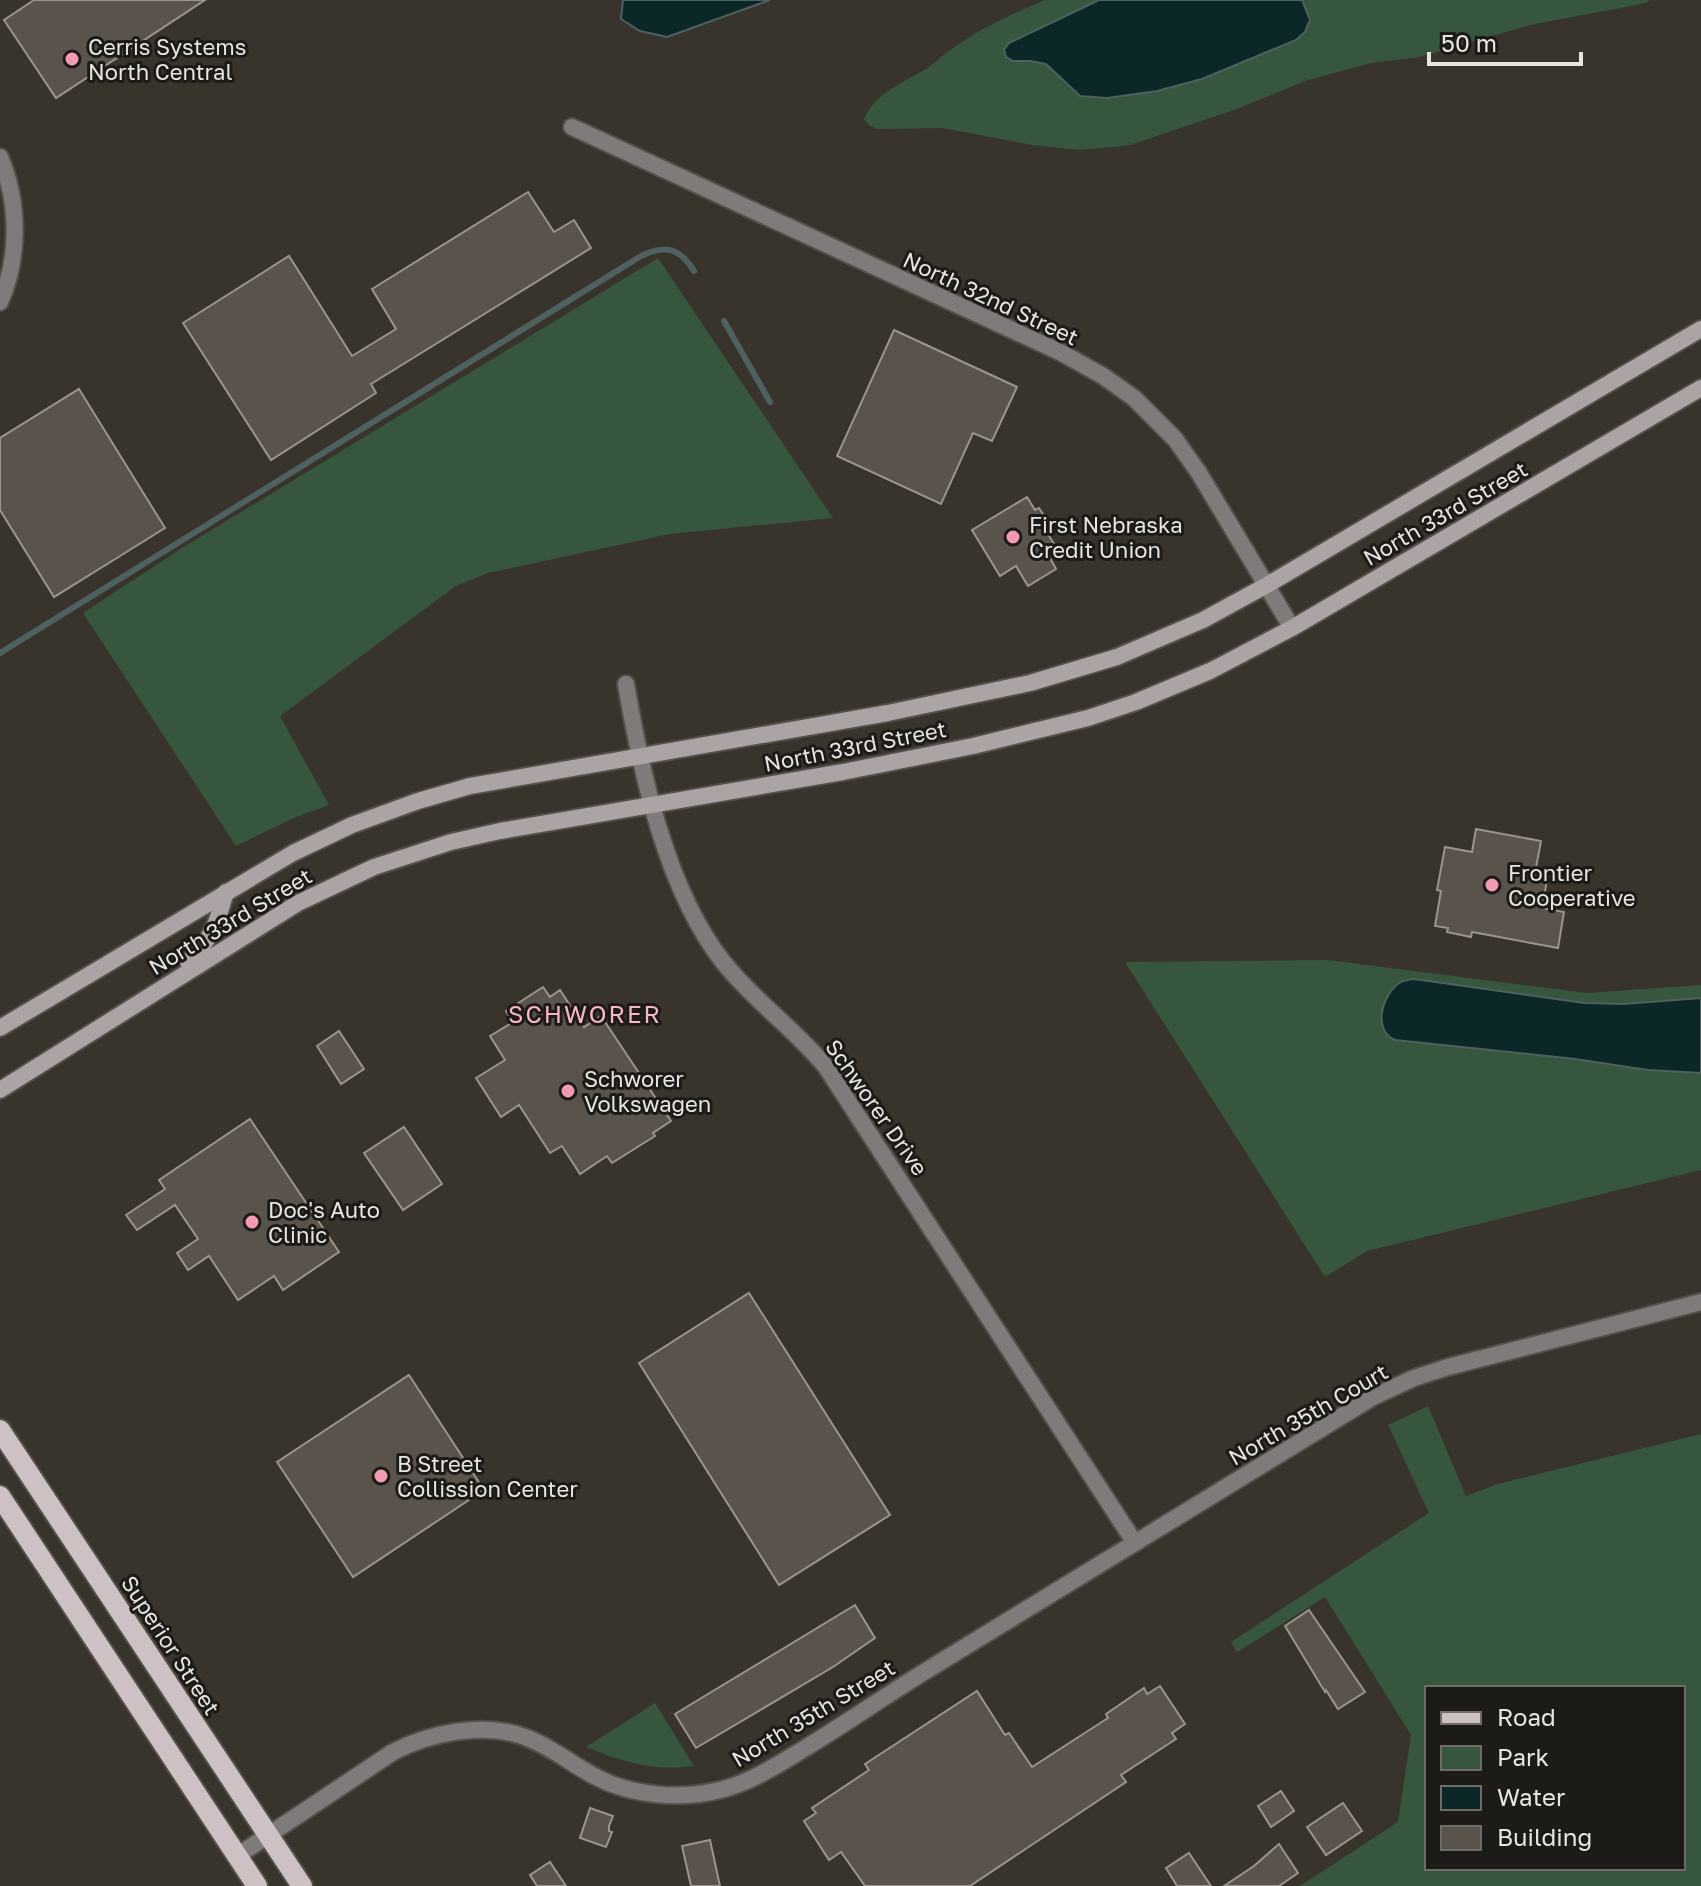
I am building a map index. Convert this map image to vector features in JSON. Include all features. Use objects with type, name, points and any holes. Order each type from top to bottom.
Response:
[{"type":"main road","name":"North 33rd Street","points":[[0,1028],[226,892],[325,837],[418,801],[470,786],[888,713],[1041,680],[1161,640],[1267,585],[1701,329]]},
{"type":"main road","name":"North 33rd Street","points":[[0,1090],[283,911],[374,867],[463,839],[958,749],[1088,718],[1170,689],[1292,628],[1701,388]]},
{"type":"main road","points":[[164,986],[206,945],[216,927],[226,892]]},
{"type":"main road","name":"Superior Street","points":[[0,1430],[302,1886]]},
{"type":"main road","points":[[0,1496],[257,1886]]},
{"type":"street","name":"North 32nd Street","points":[[572,127],[1060,352],[1103,376],[1134,398],[1175,439],[1199,473],[1292,628]]},
{"type":"street","points":[[0,157],[11,191],[14,236],[9,275],[0,302]]},
{"type":"street","name":"Schworer Drive","points":[[626,684],[653,806],[683,894],[706,938],[741,983],[796,1033],[826,1067],[1135,1543]]},
{"type":"street","name":"North 35th Court","points":[[1135,1543],[1373,1397],[1414,1378],[1701,1302]]},
{"type":"street","name":"North 35th Street","points":[[237,1856],[393,1752],[411,1743],[467,1731],[502,1731],[522,1736],[543,1744],[597,1778],[640,1791],[686,1794],[717,1791],[744,1783],[782,1763],[1135,1543]]},
{"type":"green space","points":[[1045,0],[1650,0],[1530,25],[1420,57],[1371,63],[1305,81],[1237,109],[1130,145],[1081,150],[1032,145],[942,128],[877,129],[864,119],[883,95],[926,69],[952,48],[1010,15]]},
{"type":"green space","points":[[658,258],[833,518],[670,534],[488,573],[456,586],[280,716],[329,805],[236,846],[83,613],[182,548]]},
{"type":"green space","points":[[1328,960],[1587,993],[1701,985],[1701,1170],[1367,1251],[1325,1277],[1125,962]]},
{"type":"green space","points":[[1428,1406],[1466,1496],[1498,1484],[1701,1434],[1701,1886],[1300,1886],[1398,1822],[1411,1735],[1325,1597],[1237,1652],[1231,1642],[1429,1513],[1388,1425]]},
{"type":"green space","points":[[655,1703],[694,1766],[666,1768],[639,1764],[586,1747]]},
{"type":"water","points":[[623,0],[770,0],[667,37],[640,31],[621,19]]},
{"type":"water","points":[[1099,0],[1302,0],[1310,20],[1305,32],[1296,40],[1202,79],[1157,91],[1107,98],[1080,96],[1046,64],[1013,61],[1006,57],[1004,50],[1009,43]]},
{"type":"water","points":[[1414,979],[1584,1003],[1624,1004],[1701,998],[1701,1073],[1648,1070],[1395,1040],[1383,1028],[1382,1011],[1395,987]]},
{"type":"building","name":"Cerris Systems North Central","points":[[34,0],[205,0],[56,98],[4,20]]},
{"type":"building","points":[[528,192],[554,232],[574,220],[591,248],[371,384],[376,393],[271,460],[183,323],[289,256],[352,356],[396,329],[372,289]]},
{"type":"building","points":[[894,330],[1017,387],[992,441],[973,433],[941,504],[837,456]]},
{"type":"building","points":[[79,389],[165,528],[54,597],[0,510],[0,438]]},
{"type":"building","name":"First Nebraska Credit Union","points":[[1027,497],[1035,510],[1039,508],[1052,528],[1046,531],[1054,544],[1045,549],[1056,569],[1028,586],[1016,566],[1000,576],[972,530]]},
{"type":"building","name":"Frontier Cooperative","points":[[1476,829],[1541,841],[1534,878],[1547,880],[1542,908],[1564,912],[1558,948],[1472,932],[1471,937],[1435,926],[1441,891],[1437,890],[1445,847],[1472,852]]},
{"type":"building","name":"Schworer Volkswagen","points":[[543,987],[550,997],[560,990],[584,1027],[601,1016],[671,1121],[653,1133],[655,1136],[612,1163],[607,1156],[580,1174],[562,1146],[550,1153],[519,1105],[501,1117],[476,1078],[505,1060],[490,1036],[513,1022],[506,1011]]},
{"type":"building","points":[[339,1031],[364,1069],[341,1084],[317,1046]]},
{"type":"building","name":"Doc's Auto Clinic","points":[[250,1119],[339,1252],[283,1290],[274,1276],[238,1300],[209,1256],[188,1270],[177,1253],[198,1239],[175,1205],[137,1230],[126,1215],[165,1189],[159,1180]]},
{"type":"building","points":[[404,1127],[442,1184],[403,1210],[364,1153]]},
{"type":"building","points":[[749,1293],[890,1515],[779,1585],[639,1363]]},
{"type":"building","name":"B Street Collission Center","points":[[409,1375],[484,1490],[353,1577],[277,1462]]},
{"type":"building","points":[[855,1605],[875,1638],[833,1667],[696,1748],[675,1714]]},
{"type":"building","points":[[1309,1610],[1365,1692],[1338,1709],[1285,1626]]},
{"type":"building","points":[[1160,1686],[1185,1724],[1172,1733],[1176,1739],[1121,1775],[1126,1782],[970,1886],[865,1886],[841,1852],[829,1860],[804,1821],[816,1813],[812,1808],[869,1770],[865,1764],[977,1691],[1005,1735],[1009,1733],[1032,1767],[1108,1718],[1106,1714],[1144,1688],[1147,1694]]},
{"type":"building","points":[[1281,1791],[1294,1811],[1271,1827],[1258,1806]]},
{"type":"building","points":[[1343,1803],[1362,1831],[1326,1855],[1307,1827]]},
{"type":"building","points":[[590,1808],[613,1816],[609,1826],[612,1832],[606,1847],[580,1838]]},
{"type":"building","points":[[710,1840],[720,1886],[691,1886],[682,1846]]},
{"type":"building","points":[[1279,1844],[1298,1873],[1279,1886],[1224,1886],[1254,1866]]},
{"type":"building","points":[[1189,1853],[1211,1886],[1177,1886],[1166,1868]]},
{"type":"building","points":[[550,1862],[566,1886],[537,1886],[530,1875]]},
{"type":"waterway","points":[[0,653],[641,256],[657,250],[671,250],[683,257],[694,271]]},
{"type":"waterway","points":[[724,321],[770,402]]},
{"type":"place","name":"Cerris Systems North Central","points":[[72,59]]},
{"type":"place","name":"First Nebraska Credit Union","points":[[1013,537]]},
{"type":"place","name":"Frontier Cooperative","points":[[1492,885]]},
{"type":"place","name":"Schworer Volkswagen","points":[[568,1091]]},
{"type":"place","name":"Doc's Auto Clinic","points":[[252,1222]]},
{"type":"place","name":"B Street Collission Center","points":[[381,1476]]},
{"type":"district","name":"SCHWORER","points":[[585,1013]]}]
